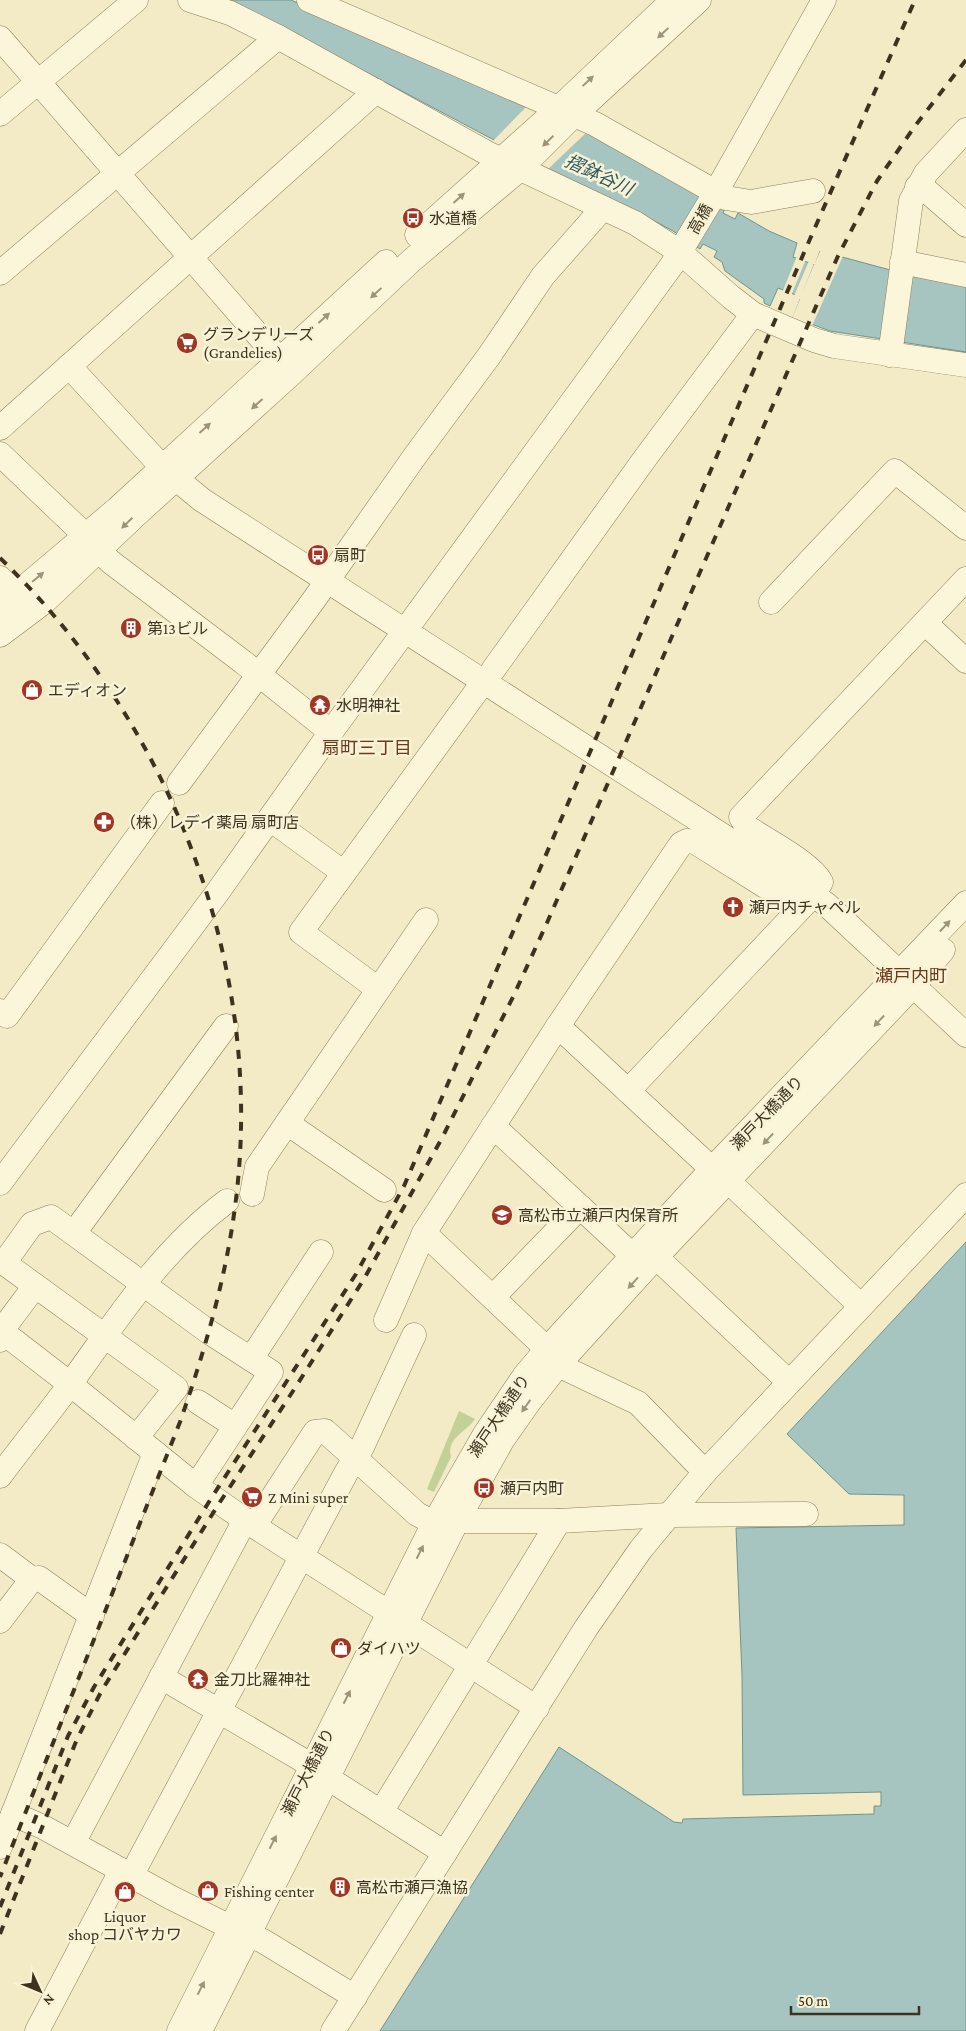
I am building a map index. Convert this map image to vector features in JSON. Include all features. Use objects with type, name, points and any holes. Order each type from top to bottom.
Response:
[{"type":"street","points":[[0,114],[136,0]]},
{"type":"street","points":[[190,0],[230,13],[278,37],[376,91],[515,160],[608,211],[683,247],[730,297],[753,314],[828,344],[890,348],[966,365]]},
{"type":"street","points":[[309,0],[563,115],[595,124],[714,195],[750,202],[813,191]]},
{"type":"street","points":[[0,578],[8,601],[93,544],[169,473],[292,373],[563,115],[674,0]]},
{"type":"street","points":[[563,115],[699,0]]},
{"type":"street","name":"高橋","points":[[0,1183],[270,819],[683,247],[824,0]]},
{"type":"street","points":[[0,273],[278,37]]},
{"type":"street","points":[[0,38],[279,359]]},
{"type":"street","points":[[0,428],[376,91]]},
{"type":"street","points":[[890,348],[911,201],[926,173],[966,130]]},
{"type":"street","points":[[0,635],[44,602],[93,544],[130,496],[162,482],[184,447],[279,359],[515,160]]},
{"type":"street","points":[[917,187],[928,192],[966,225]]},
{"type":"street","points":[[179,783],[260,675],[415,456],[489,356],[543,276],[608,211]]},
{"type":"street","points":[[902,266],[966,275]]},
{"type":"street","points":[[492,670],[646,457],[753,314]]},
{"type":"street","points":[[69,366],[169,473],[202,500],[406,630],[807,902]]},
{"type":"street","points":[[0,454],[117,567],[332,732]]},
{"type":"street","points":[[770,602],[895,471],[966,528]]},
{"type":"street","points":[[628,1091],[807,902],[821,882],[818,876],[805,865],[747,827],[742,822],[741,817],[966,579]]},
{"type":"street","points":[[925,623],[966,661]]},
{"type":"street","points":[[378,989],[301,932],[476,692]]},
{"type":"street","points":[[0,1011],[7,1016],[162,803]]},
{"type":"street","points":[[270,819],[344,873]]},
{"type":"street","points":[[386,1320],[424,1233],[558,1026],[681,844],[687,841],[695,842],[807,902],[826,904],[966,1036]]},
{"type":"street","name":"瀬戸大橋通り","points":[[906,980],[966,903]]},
{"type":"street","points":[[252,1194],[257,1167],[426,920]]},
{"type":"street","name":"瀬戸大橋通り","points":[[552,1357],[633,1256],[720,1175],[906,980],[966,927]]},
{"type":"street","points":[[74,1233],[226,1026]]},
{"type":"street","points":[[558,1026],[861,1306]]},
{"type":"street","points":[[287,1123],[384,1190]]},
{"type":"street","points":[[493,1126],[633,1256]]},
{"type":"street","name":"瀬戸大橋通り","points":[[200,2031],[240,1931],[446,1522],[485,1434],[525,1375],[552,1357],[656,1257],[720,1175]]},
{"type":"street","points":[[333,2031],[586,1628],[641,1549],[705,1472],[966,1195]]},
{"type":"street","points":[[0,1476],[143,1283],[202,1220],[227,1201]]},
{"type":"street","points":[[493,1297],[580,1206]]},
{"type":"street","points":[[136,1438],[176,1388],[2,1262],[32,1224],[52,1217],[209,1332],[271,1372],[196,1486]]},
{"type":"street","points":[[424,1233],[493,1297],[552,1357],[638,1403],[705,1472]]},
{"type":"street","points":[[251,1360],[321,1252]]},
{"type":"street","points":[[656,1257],[790,1382]]},
{"type":"street","points":[[35,1286],[1,1334],[70,1384],[196,1486],[536,1708]]},
{"type":"street","points":[[37,2031],[218,1710],[356,1457],[414,1335]]},
{"type":"street","points":[[198,1402],[235,1426]]},
{"type":"street","points":[[73,1844],[162,1678],[250,1523],[315,1432],[325,1432],[356,1457],[417,1514],[446,1522],[559,1521],[668,1516],[806,1514]]},
{"type":"street","points":[[0,1847],[155,1453]]},
{"type":"street","points":[[381,1812],[559,1521]]},
{"type":"street","points":[[0,1555],[32,1579]]},
{"type":"street","points":[[0,1621],[32,1579],[39,1578],[92,1616]]},
{"type":"street","points":[[162,1678],[319,1772],[445,1853]]},
{"type":"street","points":[[13,1814],[43,1827],[126,1873],[263,1941],[354,1997]]},
{"type":"street","name":"瀬戸大橋通り","points":[[178,2031],[240,1931]]},
{"type":"green space","points":[[459,1411],[475,1419],[454,1440],[450,1450],[451,1457],[434,1492],[427,1489]]},
{"type":"water","name":"摺鉢谷川","points":[[220,0],[291,0],[585,132],[726,206],[723,213],[735,219],[738,213],[769,231],[797,243],[793,257],[815,265],[820,251],[894,271],[966,284],[966,352],[830,331],[793,317],[801,297],[778,288],[770,306],[764,303],[764,299],[725,271],[722,262],[714,257],[717,251],[703,244],[700,249],[673,231],[623,204],[620,207],[270,21]]},
{"type":"water","points":[[966,1242],[966,2031],[380,2031],[559,1747],[674,1822],[682,1823],[683,1819],[874,1814],[874,1806],[881,1806],[881,1792],[743,1795],[742,1675],[736,1528],[904,1525],[904,1495],[849,1494],[787,1434]]},
{"type":"pier","points":[[529,104],[588,131],[546,171],[492,142]]},
{"type":"pier","points":[[821,249],[843,256],[812,326],[792,318],[800,299],[794,296],[809,261],[814,263],[802,293]]},
{"type":"pier","points":[[797,256],[806,259],[791,296],[782,293]]},
{"type":"railway","points":[[0,1907],[68,1736],[94,1687],[212,1497],[356,1274],[404,1186],[803,255],[915,0]]},
{"type":"railway","points":[[0,1934],[77,1739],[102,1690],[220,1502],[364,1279],[442,1138],[513,997],[546,925],[838,256],[877,181],[915,126],[966,60]]},
{"type":"railway","points":[[0,558],[60,623],[112,694],[157,770],[192,851],[219,935],[235,1022],[241,1110],[236,1199],[232,1227],[221,1284],[198,1367],[180,1422],[0,1877]]},
{"type":"place","name":"水道橋","points":[[413,218]]},
{"type":"place","name":"グランデリーズ (Grandelies)","points":[[187,343]]},
{"type":"place","name":"扇町","points":[[318,555]]},
{"type":"place","name":"第13ビル","points":[[131,628]]},
{"type":"place","name":"エディオン","points":[[32,690]]},
{"type":"place","name":"水明神社","points":[[320,705]]},
{"type":"place","name":"（株）レデイ薬局 扇町店","points":[[104,822]]},
{"type":"place","name":"瀬戸内チャペル","points":[[733,907]]},
{"type":"place","name":"高松市立瀬戸内保育所","points":[[502,1215]]},
{"type":"place","name":"瀬戸内町","points":[[484,1488]]},
{"type":"place","name":"Z Mini super","points":[[252,1497]]},
{"type":"place","name":"ダイハツ","points":[[341,1648]]},
{"type":"place","name":"金刀比羅神社","points":[[198,1679]]},
{"type":"place","name":"高松市瀬戸漁協","points":[[340,1887]]},
{"type":"place","name":"Fishing center","points":[[208,1891]]},
{"type":"place","name":"Liquor shop コバヤカワ","points":[[125,1892]]},
{"type":"district","name":"扇町三丁目","points":[[367,748]]},
{"type":"district","name":"瀬戸内町","points":[[911,976]]}]
